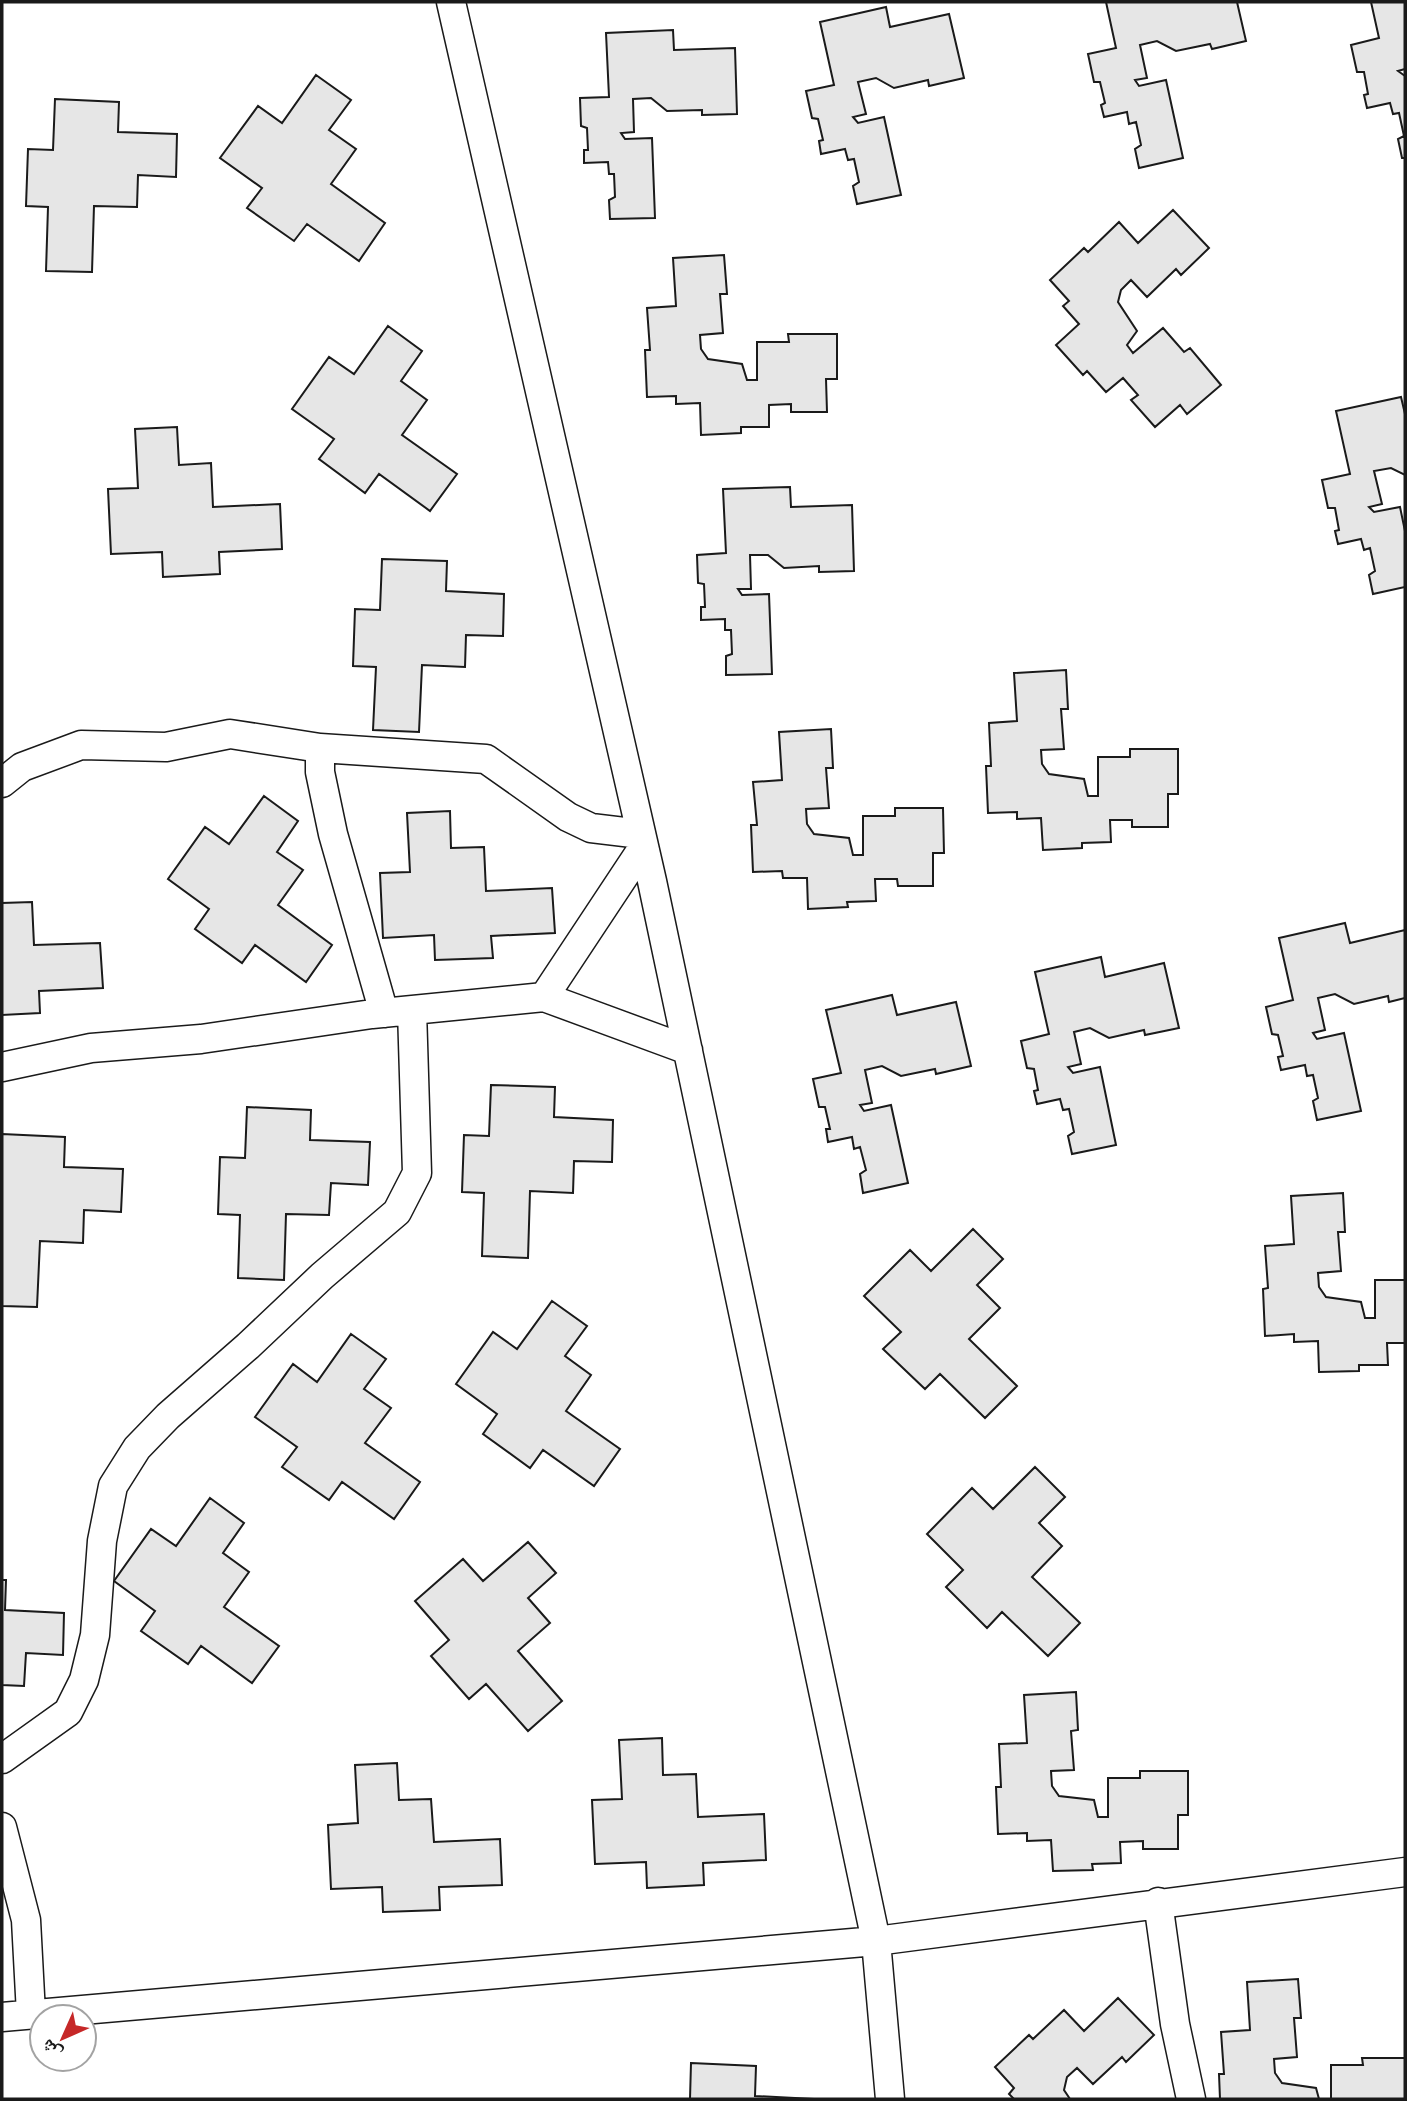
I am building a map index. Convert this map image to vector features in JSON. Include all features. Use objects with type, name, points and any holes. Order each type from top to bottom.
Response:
[{"type":"street","points":[[451,2],[643,840],[876,1941],[890,2099]]},
{"type":"street","points":[[2,783],[22,767],[81,745],[166,747],[230,734],[320,748],[486,759],[568,817],[591,828],[643,840]]},
{"type":"street","points":[[320,748],[320,772],[332,834],[384,1013]]},
{"type":"street","points":[[544,997],[643,840]]},
{"type":"street","points":[[2,1067],[91,1048],[201,1039],[384,1013],[544,997],[688,1050]]},
{"type":"street","points":[[2,1759],[68,1712],[84,1680],[95,1635],[102,1541],[113,1486],[137,1448],[168,1416],[322,1276],[397,1212],[417,1173],[418,1104],[411,1039],[412,1010]]},
{"type":"street","points":[[2,1826],[26,1920],[30,2003]]},
{"type":"street","points":[[98,2008],[876,1941],[1158,1902],[1405,1872]]},
{"type":"street","points":[[1158,1902],[1175,2024],[1191,2099]]},
{"type":"street","points":[[2,2017],[28,2014]]},
{"type":"building","points":[[1106,2],[1237,2],[1246,41],[1212,49],[1210,44],[1176,51],[1157,41],[1140,45],[1147,78],[1135,80],[1139,86],[1166,80],[1183,158],[1139,168],[1135,149],[1141,145],[1136,122],[1129,124],[1127,112],[1104,117],[1101,105],[1105,103],[1100,82],[1094,82],[1088,54],[1116,48]]},
{"type":"building","points":[[1371,2],[1405,2],[1405,69],[1398,71],[1405,76],[1405,158],[1402,158],[1398,139],[1404,136],[1399,113],[1393,114],[1390,103],[1367,108],[1364,95],[1368,94],[1364,72],[1357,72],[1351,45],[1379,38]]},
{"type":"building","points":[[886,7],[890,27],[949,14],[964,78],[929,86],[928,80],[894,88],[876,78],[858,82],[866,114],[853,117],[858,123],[884,117],[901,195],[857,204],[853,186],[859,182],[854,159],[848,160],[845,149],[821,154],[819,141],[823,140],[818,119],[812,118],[806,91],[834,85],[820,22]]},
{"type":"building","points":[[673,30],[674,50],[735,48],[737,114],[702,115],[702,110],[667,111],[651,98],[633,99],[634,132],[621,133],[625,139],[652,138],[655,218],[610,219],[609,200],[615,197],[614,174],[609,174],[608,162],[584,163],[584,150],[588,150],[587,128],[581,126],[580,98],[609,97],[606,33]]},
{"type":"building","points":[[316,75],[351,100],[329,130],[356,149],[331,184],[385,223],[359,261],[307,224],[294,241],[247,208],[262,188],[220,158],[258,106],[282,123]]},
{"type":"building","points":[[55,99],[119,102],[118,132],[177,134],[176,177],[138,175],[137,207],[94,206],[92,272],[46,271],[48,207],[26,206],[28,149],[53,150]]},
{"type":"building","points":[[1173,210],[1209,248],[1181,275],[1176,269],[1147,297],[1131,280],[1121,290],[1118,302],[1137,331],[1127,345],[1133,353],[1163,328],[1184,352],[1190,348],[1221,385],[1187,414],[1180,405],[1155,427],[1131,400],[1138,395],[1123,378],[1106,392],[1087,371],[1083,375],[1056,345],[1079,324],[1063,306],[1069,301],[1050,280],[1084,248],[1088,252],[1119,222],[1138,243]]},
{"type":"building","points":[[724,255],[727,294],[720,294],[723,333],[700,335],[701,349],[708,359],[742,364],[747,380],[757,380],[757,342],[789,342],[788,334],[837,334],[837,379],[826,379],[827,412],[791,412],[791,404],[769,405],[769,427],[741,427],[741,433],[701,435],[700,403],[676,404],[676,396],[647,397],[645,350],[650,350],[647,308],[676,306],[673,258]]},
{"type":"building","points":[[388,326],[422,351],[401,381],[427,400],[402,435],[457,474],[430,511],[379,474],[365,493],[319,459],[334,439],[292,409],[329,357],[354,374]]},
{"type":"building","points":[[1401,397],[1405,414],[1405,475],[1391,468],[1374,471],[1382,504],[1369,507],[1374,512],[1400,507],[1405,531],[1405,587],[1373,594],[1369,575],[1375,571],[1370,548],[1364,550],[1361,539],[1338,544],[1335,531],[1339,530],[1335,508],[1328,508],[1322,480],[1350,474],[1336,411]]},
{"type":"building","points":[[177,427],[179,465],[211,463],[213,507],[280,504],[282,549],[219,552],[220,574],[163,577],[162,552],[111,554],[108,489],[138,488],[135,429]]},
{"type":"building","points":[[790,487],[791,507],[852,505],[854,571],[819,572],[819,566],[784,568],[768,555],[750,555],[751,589],[738,589],[742,595],[769,594],[772,674],[726,675],[726,656],[732,654],[731,630],[725,630],[725,619],[701,620],[701,607],[705,607],[704,584],[698,583],[697,555],[726,553],[723,489]]},
{"type":"building","points":[[382,559],[447,561],[446,591],[504,594],[503,636],[466,635],[465,667],[422,665],[419,732],[373,730],[376,667],[353,666],[355,609],[380,610]]},
{"type":"building","points":[[1066,670],[1068,709],[1061,709],[1064,749],[1041,750],[1042,764],[1049,774],[1084,779],[1088,796],[1098,796],[1098,757],[1130,757],[1130,749],[1178,749],[1178,794],[1168,794],[1168,827],[1132,827],[1132,820],[1110,820],[1111,842],[1082,843],[1082,848],[1043,850],[1041,818],[1017,819],[1017,812],[988,813],[986,766],[991,766],[989,723],[1017,721],[1014,673]]},
{"type":"building","points":[[831,729],[833,768],[826,768],[829,808],[806,809],[807,824],[814,834],[849,838],[853,855],[863,855],[863,816],[895,816],[895,808],[943,808],[944,853],[933,853],[933,886],[898,886],[897,879],[875,879],[876,901],[847,902],[848,907],[808,909],[807,878],[783,878],[782,871],[753,872],[751,825],[757,825],[753,782],[782,780],[779,732]]},
{"type":"building","points":[[264,796],[298,821],[277,852],[303,870],[278,905],[332,945],[306,982],[255,945],[242,963],[195,929],[209,909],[168,879],[205,827],[229,844]]},
{"type":"building","points":[[450,811],[451,848],[484,847],[486,891],[552,888],[555,933],[491,936],[493,958],[435,960],[434,935],[383,938],[380,873],[410,872],[407,813]]},
{"type":"building","points":[[32,902],[34,945],[100,943],[103,988],[39,991],[40,1013],[2,1015],[2,903]]},
{"type":"building","points":[[1345,923],[1350,943],[1405,930],[1405,998],[1389,1002],[1388,996],[1354,1004],[1335,994],[1318,998],[1325,1030],[1313,1033],[1317,1039],[1344,1033],[1361,1111],[1317,1120],[1313,1101],[1318,1098],[1313,1075],[1307,1076],[1305,1065],[1281,1070],[1278,1057],[1283,1056],[1278,1035],[1272,1034],[1266,1007],[1293,1000],[1279,938]]},
{"type":"building","points":[[1101,957],[1105,977],[1164,963],[1179,1028],[1145,1035],[1144,1030],[1109,1038],[1090,1028],[1074,1032],[1081,1064],[1068,1067],[1073,1073],[1100,1067],[1116,1145],[1072,1154],[1068,1136],[1074,1132],[1069,1109],[1063,1110],[1060,1099],[1037,1104],[1034,1091],[1038,1090],[1034,1069],[1027,1068],[1021,1041],[1049,1034],[1035,972]]},
{"type":"building","points":[[892,995],[897,1015],[956,1002],[971,1066],[936,1074],[935,1069],[901,1076],[882,1066],[865,1070],[872,1103],[860,1105],[864,1111],[891,1105],[908,1183],[863,1193],[860,1174],[866,1170],[860,1147],[854,1149],[852,1137],[828,1142],[826,1129],[830,1129],[825,1107],[819,1107],[813,1079],[841,1073],[826,1010]]},
{"type":"building","points":[[491,1085],[555,1087],[554,1117],[613,1120],[612,1162],[574,1161],[573,1193],[530,1191],[528,1258],[482,1256],[484,1193],[462,1192],[464,1135],[489,1136]]},
{"type":"building","points":[[247,1107],[311,1110],[310,1140],[370,1142],[368,1185],[331,1183],[329,1215],[286,1214],[284,1280],[238,1278],[240,1215],[218,1214],[220,1157],[245,1158]]},
{"type":"building","points":[[2,1134],[65,1137],[64,1167],[123,1169],[121,1212],[84,1210],[83,1243],[40,1241],[37,1307],[2,1306]]},
{"type":"building","points":[[1343,1193],[1345,1232],[1338,1232],[1341,1271],[1318,1273],[1319,1287],[1326,1297],[1361,1302],[1365,1318],[1375,1318],[1375,1280],[1405,1280],[1405,1343],[1387,1343],[1388,1365],[1359,1365],[1359,1371],[1319,1372],[1318,1341],[1294,1342],[1294,1334],[1265,1336],[1263,1289],[1268,1288],[1265,1246],[1294,1244],[1291,1196]]},
{"type":"building","points":[[973,1229],[1003,1259],[977,1285],[1000,1308],[969,1339],[1017,1386],[985,1418],[940,1374],[925,1389],[883,1349],[901,1332],[864,1296],[910,1250],[931,1271]]},
{"type":"building","points":[[552,1301],[587,1326],[565,1356],[591,1375],[566,1411],[620,1449],[594,1486],[543,1450],[530,1468],[483,1434],[497,1414],[456,1384],[493,1332],[517,1349]]},
{"type":"building","points":[[351,1334],[386,1359],[364,1389],[391,1408],[365,1443],[420,1482],[394,1519],[342,1482],[329,1500],[282,1467],[297,1447],[255,1417],[293,1364],[317,1382]]},
{"type":"building","points":[[1035,1467],[1065,1497],[1039,1523],[1062,1546],[1032,1577],[1080,1623],[1048,1656],[1002,1612],[987,1628],[946,1587],[963,1570],[927,1534],[972,1488],[993,1509]]},
{"type":"building","points":[[210,1498],[244,1523],[223,1553],[249,1572],[224,1607],[279,1646],[252,1683],[201,1646],[188,1664],[141,1631],[155,1611],[114,1581],[151,1529],[176,1546]]},
{"type":"building","points":[[528,1542],[556,1573],[528,1598],[550,1623],[518,1651],[562,1701],[528,1731],[486,1684],[469,1699],[431,1656],[449,1640],[415,1601],[463,1559],[483,1581]]},
{"type":"building","points":[[2,1580],[6,1580],[5,1610],[64,1613],[63,1655],[26,1653],[24,1686],[2,1685]]},
{"type":"building","points":[[1076,1692],[1078,1730],[1071,1731],[1074,1770],[1051,1771],[1052,1786],[1059,1796],[1094,1800],[1098,1817],[1108,1817],[1108,1778],[1140,1778],[1140,1771],[1188,1771],[1188,1815],[1178,1815],[1178,1849],[1143,1849],[1143,1841],[1120,1842],[1121,1863],[1092,1864],[1093,1870],[1053,1871],[1051,1840],[1027,1841],[1027,1833],[998,1834],[996,1787],[1001,1787],[999,1744],[1027,1743],[1024,1695]]},
{"type":"building","points":[[662,1738],[663,1775],[696,1774],[698,1817],[764,1814],[766,1860],[703,1863],[704,1885],[647,1888],[646,1862],[595,1864],[592,1800],[622,1799],[619,1740]]},
{"type":"building","points":[[397,1763],[399,1800],[431,1799],[434,1842],[500,1839],[502,1885],[439,1887],[440,1910],[383,1912],[382,1887],[331,1889],[328,1825],[358,1823],[355,1765]]},
{"type":"building","points":[[1298,1979],[1301,2018],[1294,2018],[1297,2057],[1274,2059],[1275,2073],[1282,2083],[1316,2088],[1319,2099],[1220,2099],[1219,2074],[1224,2074],[1221,2032],[1250,2030],[1247,1982]]},
{"type":"building","points":[[1118,1998],[1154,2035],[1126,2062],[1122,2057],[1093,2084],[1077,2068],[1067,2077],[1064,2090],[1070,2099],[1014,2099],[1009,2094],[1014,2088],[995,2067],[1029,2035],[1033,2039],[1064,2010],[1084,2031]]},
{"type":"building","points":[[1362,2058],[1405,2058],[1405,2099],[1331,2099],[1331,2065],[1363,2065]]},
{"type":"building","points":[[691,2063],[756,2066],[755,2096],[814,2099],[690,2099]]}]
